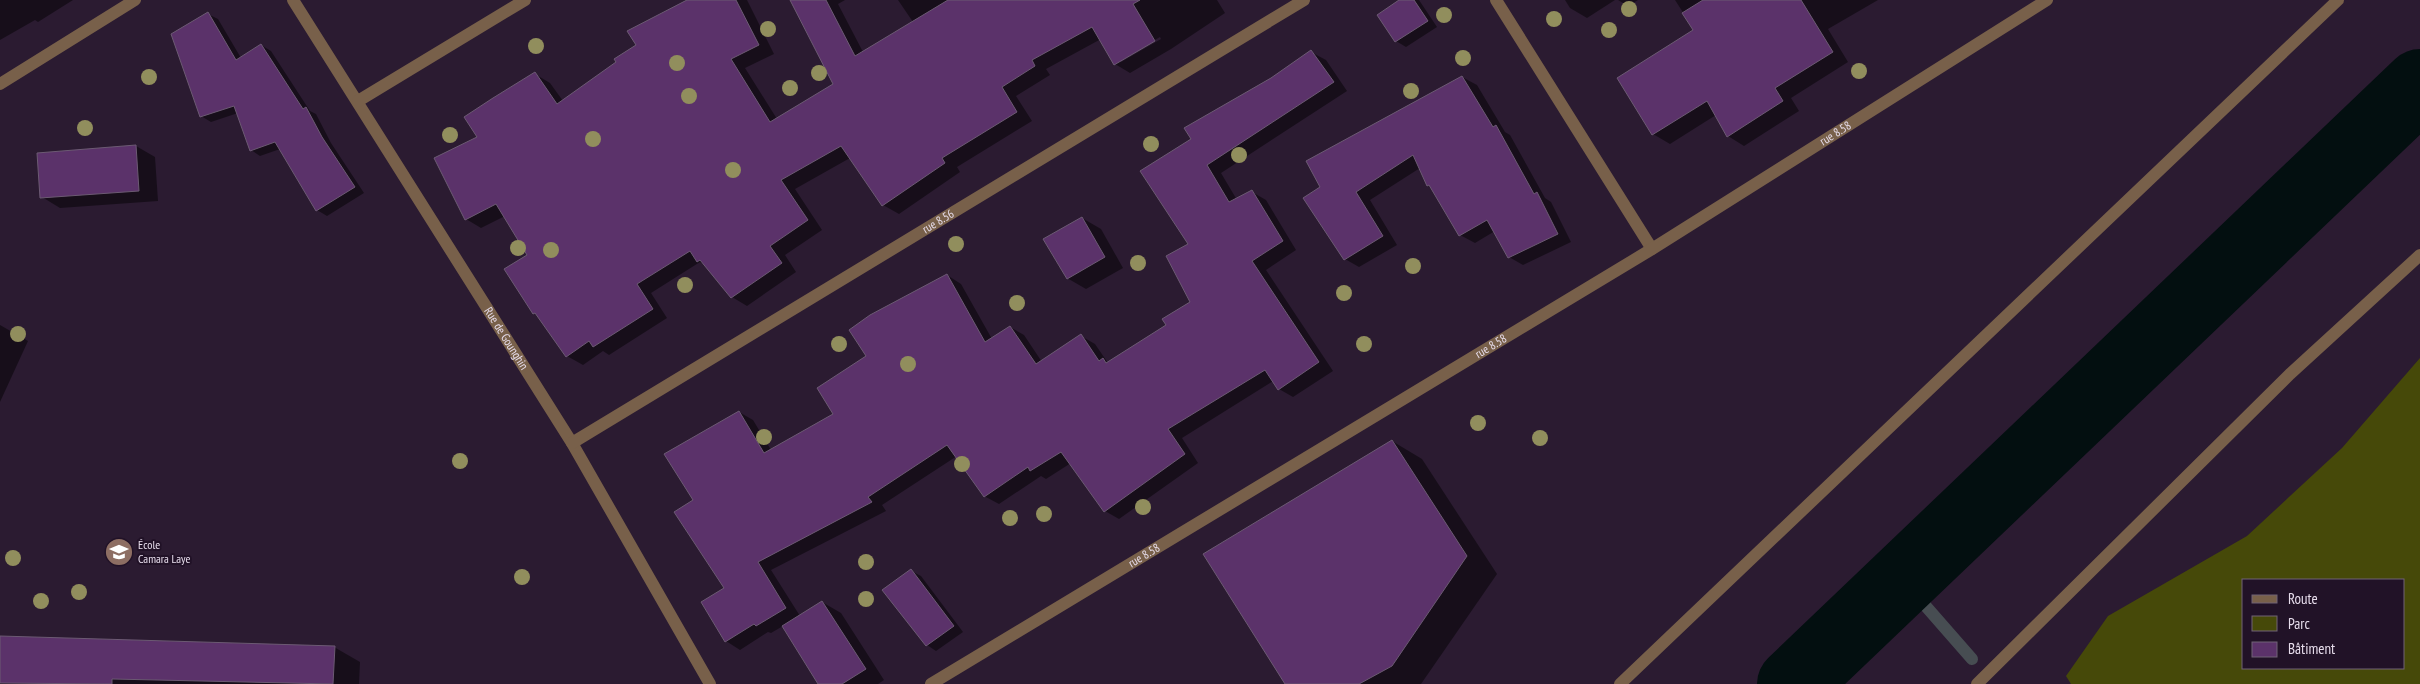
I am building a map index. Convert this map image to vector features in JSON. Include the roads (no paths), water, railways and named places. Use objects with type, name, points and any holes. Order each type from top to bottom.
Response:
[{"type":"street","points":[[0,84],[135,0]]},
{"type":"street","name":"Rue de Gounghin","points":[[293,0],[572,443],[710,684]]},
{"type":"street","points":[[358,101],[525,0]]},
{"type":"street","name":"rue 8.56","points":[[572,443],[1304,0]]},
{"type":"street","points":[[1496,0],[1652,248]]},
{"type":"street","name":"rue 8.58","points":[[931,684],[1652,248],[2047,0]]},
{"type":"street","points":[[1620,684],[2338,0]]},
{"type":"street","points":[[1977,684],[2290,374],[2420,255]]},
{"type":"waterway","points":[[1793,684],[2420,85]]},
{"type":"waterway","points":[[1902,579],[1972,659]]},
{"type":"place","name":"École Camara Laye","points":[[119,552]]}]
